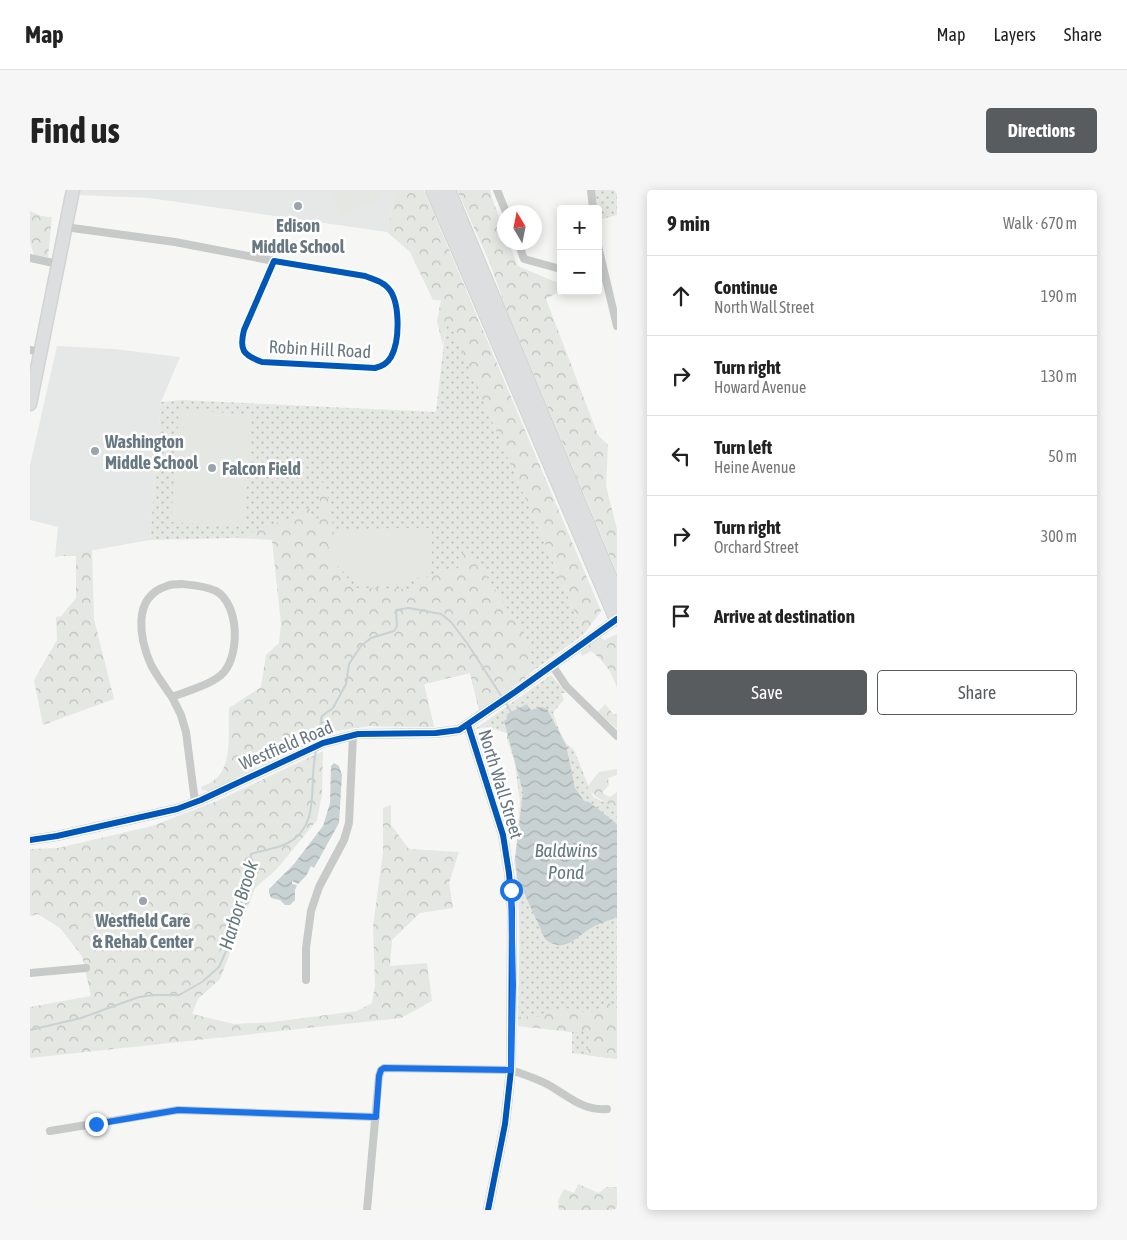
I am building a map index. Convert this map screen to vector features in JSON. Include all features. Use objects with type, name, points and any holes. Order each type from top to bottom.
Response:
[{"type":"highway","points":[[433,190],[616,617]]},
{"type":"highway","points":[[448,190],[617,595]]},
{"type":"main road","points":[[30,404],[35,351],[58,264],[73,190]]},
{"type":"street","points":[[497,190],[503,205]]},
{"type":"street","points":[[591,190],[593,205]]},
{"type":"street","name":"Robin Hill Road","points":[[65,227],[175,242],[274,262],[365,276],[378,280],[388,286],[395,298],[396,312],[397,330],[394,349],[384,365],[375,368],[262,362],[251,358],[244,352],[241,341],[244,330],[274,262]]},
{"type":"street","points":[[521,250],[524,259],[557,268]]},
{"type":"street","points":[[30,258],[58,264]]},
{"type":"street","points":[[602,267],[617,326]]},
{"type":"street","points":[[172,697],[214,680],[225,672],[231,659],[235,644],[233,613],[227,600],[216,591],[202,586],[182,584],[166,586],[153,593],[144,606],[140,626],[144,648],[152,667],[172,697],[181,715],[186,732],[195,802]]},
{"type":"street","name":"Westfield Road","points":[[30,840],[151,816],[195,802],[326,741],[353,734],[444,733],[459,730],[552,665],[616,617]]},
{"type":"street","points":[[552,665],[566,686],[617,736]]},
{"type":"street","name":"North Wall Street","points":[[468,725],[498,818],[510,873],[512,910],[511,1070],[505,1124],[488,1210]]},
{"type":"street","points":[[306,980],[306,948],[311,911],[319,887],[344,840],[350,823],[353,734]]},
{"type":"street","points":[[30,973],[86,968]]},
{"type":"street","points":[[367,1210],[381,1070],[388,1068],[511,1070],[548,1084],[581,1105],[598,1110],[607,1109]]},
{"type":"street","points":[[50,1131],[178,1110],[376,1117]]},
{"type":"shaded area","name":"Edison Middle School","points":[[80,190],[393,190],[395,194],[387,232],[149,198],[79,195]]},
{"type":"shaded area","name":"Washington Middle School","points":[[57,346],[114,349],[180,357],[161,402],[150,540],[55,557],[58,527],[30,520],[30,465]]},
{"type":"green space","points":[[331,190],[378,190],[382,198],[341,214]]},
{"type":"green space","points":[[393,190],[424,190],[601,611],[584,634],[447,317],[443,346],[437,321],[441,300],[433,300],[410,252],[387,232],[395,194]]},
{"type":"green space","points":[[457,190],[490,190],[497,213],[497,250],[512,250],[518,266],[557,283],[557,293],[546,299],[598,435],[608,445],[606,486],[617,529],[617,573],[506,308],[489,261]]},
{"type":"green space","points":[[588,190],[617,190],[617,215],[602,219],[602,205],[590,205]]},
{"type":"green space","points":[[30,211],[41,216],[52,217],[48,257],[34,255],[30,242]]},
{"type":"green space","name":"Falcon Field","points":[[447,316],[584,634],[479,710],[470,673],[424,684],[434,727],[368,726],[336,731],[272,687],[314,536],[150,540],[161,402],[181,400],[436,412]]},
{"type":"green space","name":"Falcon Field","points":[[179,409],[252,415],[244,527],[171,522]]},
{"type":"green space","points":[[320,482],[325,483],[334,530],[326,553],[356,588],[408,589],[432,574],[458,568],[464,549],[471,553],[521,629],[532,656],[529,675],[479,710],[470,673],[424,684],[434,727],[368,726],[336,731],[210,791],[202,790],[201,787],[211,782],[224,768],[229,743],[229,708],[261,687],[266,655],[279,643],[281,624],[272,540],[236,538],[290,518],[309,508],[314,520],[320,518]]},
{"type":"green space","points":[[432,528],[432,571],[406,584],[359,585],[339,565],[330,552],[329,539],[341,530]]},
{"type":"green space","points":[[92,550],[94,619],[114,699],[43,725],[34,680],[57,640],[56,617],[61,616],[76,598],[76,556],[58,556]]},
{"type":"green space","points":[[617,634],[617,688],[610,672],[600,659],[591,651],[582,656],[580,649],[601,637],[604,640]]},
{"type":"green space","points":[[551,675],[566,693],[561,693],[564,699],[553,713],[566,743],[574,750],[593,797],[604,802],[617,804],[617,1059],[572,1053],[572,1032],[518,1026],[519,922],[514,859],[516,859],[520,801],[514,760],[507,739],[507,733],[488,727],[475,729]]},
{"type":"green space","points":[[605,704],[614,715],[617,713],[617,729],[598,712]]},
{"type":"green space","points":[[323,751],[322,794],[317,820],[277,869],[255,888],[220,979],[198,999],[192,1014],[234,1024],[273,1022],[357,1011],[372,1003],[375,985],[373,926],[383,852],[383,808],[391,805],[391,825],[409,849],[459,852],[449,883],[453,908],[420,913],[392,940],[390,966],[427,963],[432,1001],[401,1018],[30,1058],[30,1007],[91,996],[82,956],[60,928],[38,914],[30,916],[30,849],[58,848],[152,826],[217,801]]},
{"type":"green space","points":[[617,769],[617,775],[608,778],[609,785],[602,793],[610,797],[617,792],[617,809],[595,796],[587,787],[599,772]]},
{"type":"green space","points":[[609,1003],[617,1011],[617,1059],[586,1055],[590,1038],[581,1030],[573,1032],[518,1026],[519,1017],[540,1017],[552,1010],[571,1008],[588,1014]]},
{"type":"green space","points":[[578,1184],[599,1193],[606,1187],[617,1187],[617,1210],[559,1210],[558,1201],[564,1189],[574,1193]]},
{"type":"water","name":"Baldwins Pond","points":[[527,704],[531,710],[541,707],[547,709],[566,745],[575,788],[584,801],[589,802],[617,824],[617,917],[595,926],[568,944],[563,945],[551,943],[545,939],[517,877],[515,858],[523,792],[504,721],[507,719],[507,714]]},
{"type":"water","points":[[334,763],[339,766],[342,775],[339,823],[314,868],[311,866],[306,876],[298,884],[292,881],[292,884],[297,885],[295,900],[290,905],[285,905],[280,900],[271,898],[269,889],[294,864],[323,826],[330,803],[331,766]]},
{"type":"waterway","name":"Harbor Brook","points":[[320,740],[319,732],[322,716],[333,708],[346,684],[349,664],[361,646],[371,638],[394,631],[397,626],[396,610],[409,608],[441,614],[451,622],[502,697]]},
{"type":"waterway","name":"Harbor Brook","points":[[506,703],[512,714]]},
{"type":"waterway","name":"Harbor Brook","points":[[30,1030],[81,1018],[139,997],[179,995],[202,982],[219,967],[227,949],[234,921],[248,885],[251,854],[288,843],[299,835],[306,825],[312,802],[316,751]]},
{"type":"cycle path","points":[[274,261],[365,276],[384,284],[391,292],[398,320],[394,350],[388,361],[375,368],[262,362],[250,357],[242,347],[244,330],[274,261]]},
{"type":"cycle path","points":[[30,840],[57,836],[177,809],[201,800],[323,743],[358,734],[436,733],[459,730],[617,619]]},
{"type":"cycle path","points":[[468,725],[503,835],[512,909],[511,1070],[505,1124],[488,1210]]},
{"type":"place","name":"Edison Middle School","points":[[298,206]]},
{"type":"place","name":"Washington Middle School","points":[[95,451]]},
{"type":"place","name":"Falcon Field","points":[[212,468]]},
{"type":"place","name":"Westfield Care & Rehab Center","points":[[143,901]]},
{"type":"route","points":[[96,1124],[178,1110],[376,1117],[379,1073],[384,1068],[511,1070],[513,985],[511,890]]}]
